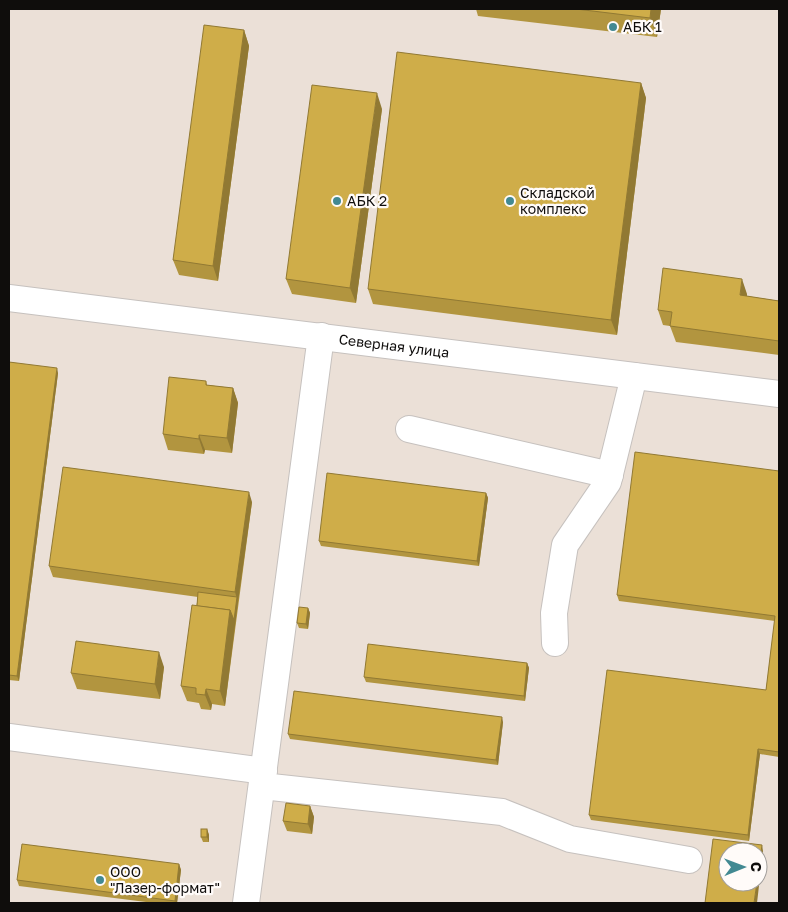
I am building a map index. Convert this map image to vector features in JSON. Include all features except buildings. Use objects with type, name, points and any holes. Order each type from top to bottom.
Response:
[{"type":"street","name":"Северная улица","points":[[9,298],[779,394]]},
{"type":"street","points":[[246,903],[321,336]]},
{"type":"street","points":[[555,644],[554,613],[565,545],[608,482],[634,376]]},
{"type":"street","points":[[409,429],[610,475]]},
{"type":"street","points":[[9,737],[263,778],[502,812],[570,839],[689,860]]},
{"type":"shaded area","points":[[9,9],[779,9],[779,903],[9,903]]},
{"type":"place","name":"АБК 1","points":[[613,27]]},
{"type":"place","name":"АБК 2","points":[[337,201]]},
{"type":"place","name":"Складской комплекс","points":[[510,201]]},
{"type":"place","name":"ООО \"Лазер-формат\"","points":[[100,880]]}]
